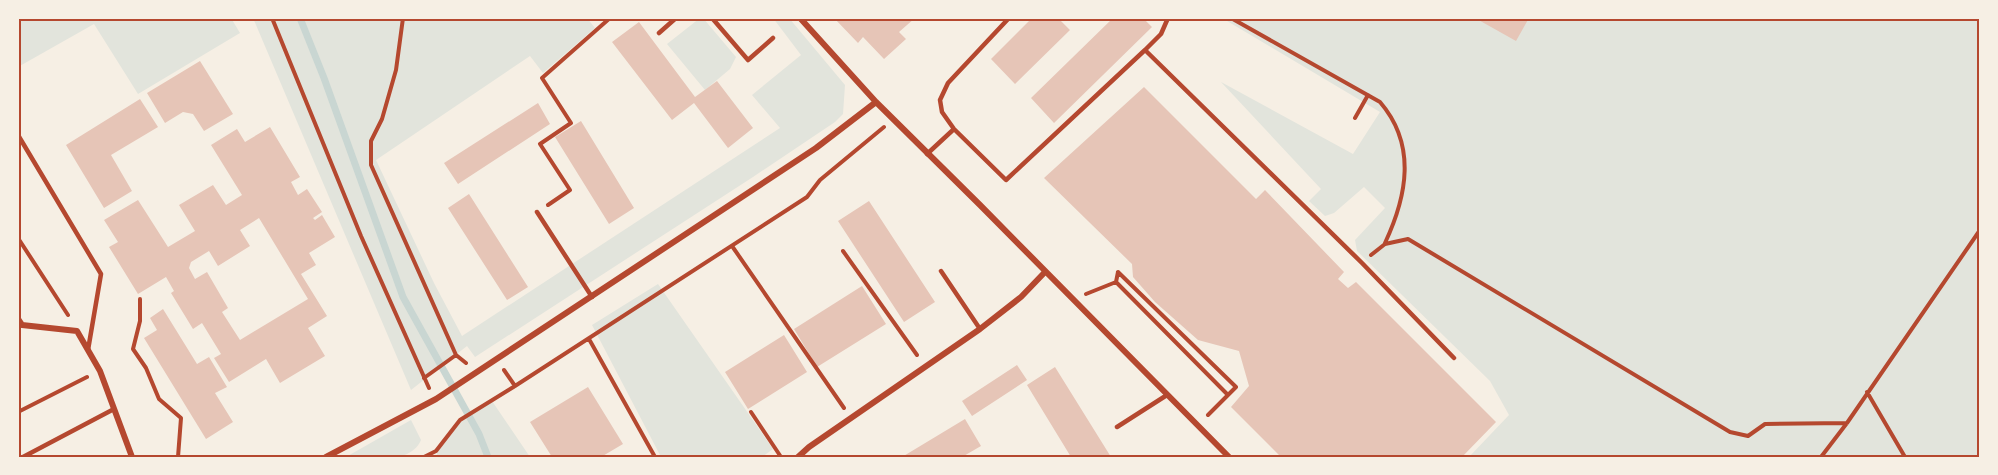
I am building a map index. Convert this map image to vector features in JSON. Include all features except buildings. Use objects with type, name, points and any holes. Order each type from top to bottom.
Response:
[{"type":"street","points":[[800,18],[876,102],[1228,457]]},
{"type":"street","points":[[326,457],[439,396],[816,148],[876,102]]},
{"type":"street","points":[[798,457],[809,447],[980,329],[1021,297],[1045,272]]},
{"type":"street","points":[[18,319],[22,325],[77,332],[100,371],[132,457]]},
{"type":"lane","points":[[659,33],[676,18]]},
{"type":"lane","points":[[712,18],[747,60],[773,38]]},
{"type":"lane","points":[[1009,18],[948,83],[940,100],[942,112],[954,129],[1006,180],[1145,50],[1161,33],[1168,18]]},
{"type":"lane","points":[[1145,50],[1362,263],[1454,358]]},
{"type":"lane","points":[[927,154],[954,129]]},
{"type":"lane","points":[[18,135],[101,274],[88,350]]},
{"type":"lane","points":[[537,212],[592,297]]},
{"type":"lane","points":[[941,271],[980,329]]},
{"type":"lane","points":[[1117,427],[1167,395]]},
{"type":"lane","points":[[23,457],[114,409]]},
{"type":"path","points":[[272,18],[361,236],[424,378],[439,396]]},
{"type":"path","points":[[402,18],[396,70],[382,119],[371,141],[371,165],[456,356],[473,373]]},
{"type":"path","points":[[537,212],[570,190],[540,144],[571,123],[542,78],[610,18]]},
{"type":"path","points":[[1231,18],[1380,102],[1391,115],[1399,131],[1404,161],[1404,188],[1398,216],[1385,244],[1362,263]]},
{"type":"path","points":[[1355,118],[1368,96]]},
{"type":"path","points":[[424,457],[436,451],[460,420],[807,197],[820,180],[894,120]]},
{"type":"path","points":[[1821,457],[1980,230]]},
{"type":"path","points":[[18,238],[77,332]]},
{"type":"path","points":[[1385,244],[1408,239],[1730,432],[1748,436],[1765,424],[1847,423]]},
{"type":"path","points":[[732,246],[852,419]]},
{"type":"path","points":[[843,251],[926,367]]},
{"type":"path","points":[[1116,282],[1118,272],[1236,387],[1197,425]]},
{"type":"path","points":[[1073,300],[1116,282]]},
{"type":"path","points":[[1116,282],[1228,395]]},
{"type":"path","points":[[140,299],[140,321],[133,349],[146,368],[159,399],[181,418],[178,457]]},
{"type":"path","points":[[589,339],[655,457]]},
{"type":"path","points":[[424,378],[456,356]]},
{"type":"path","points":[[496,359],[515,386]]},
{"type":"path","points":[[18,412],[100,371]]},
{"type":"path","points":[[1867,393],[1905,457]]},
{"type":"path","points":[[751,412],[781,457]]},
{"type":"path","points":[[436,451],[438,457]]},
{"type":"shaded area","points":[[18,18],[231,18],[240,33],[138,94],[94,24],[18,67]]},
{"type":"shaded area","points":[[253,18],[300,18],[312,48],[302,18],[587,18],[595,28],[543,73],[530,56],[376,160],[434,283],[462,336],[780,128],[752,95],[801,55],[773,18],[789,18],[845,85],[843,114],[835,122],[753,177],[475,357],[467,346],[411,390]]},
{"type":"shaded area","points":[[703,18],[736,57],[730,69],[705,90],[667,44]]},
{"type":"shaded area","points":[[1222,18],[1980,18],[1980,457],[1469,457],[1509,415],[1490,381],[1357,251],[1355,240],[1385,208],[1364,187],[1334,213],[1325,216],[1309,201],[1321,189],[1221,82],[1353,154],[1380,112]]},
{"type":"shaded area","points":[[658,284],[773,449],[762,457],[661,457],[592,325]]},
{"type":"shaded area","points":[[492,401],[530,457],[438,457],[436,451],[460,420]]},
{"type":"shaded area","points":[[411,420],[421,440],[408,454],[388,458],[346,457]]},
{"type":"waterway","points":[[300,18],[403,297],[479,434],[488,457]]}]
